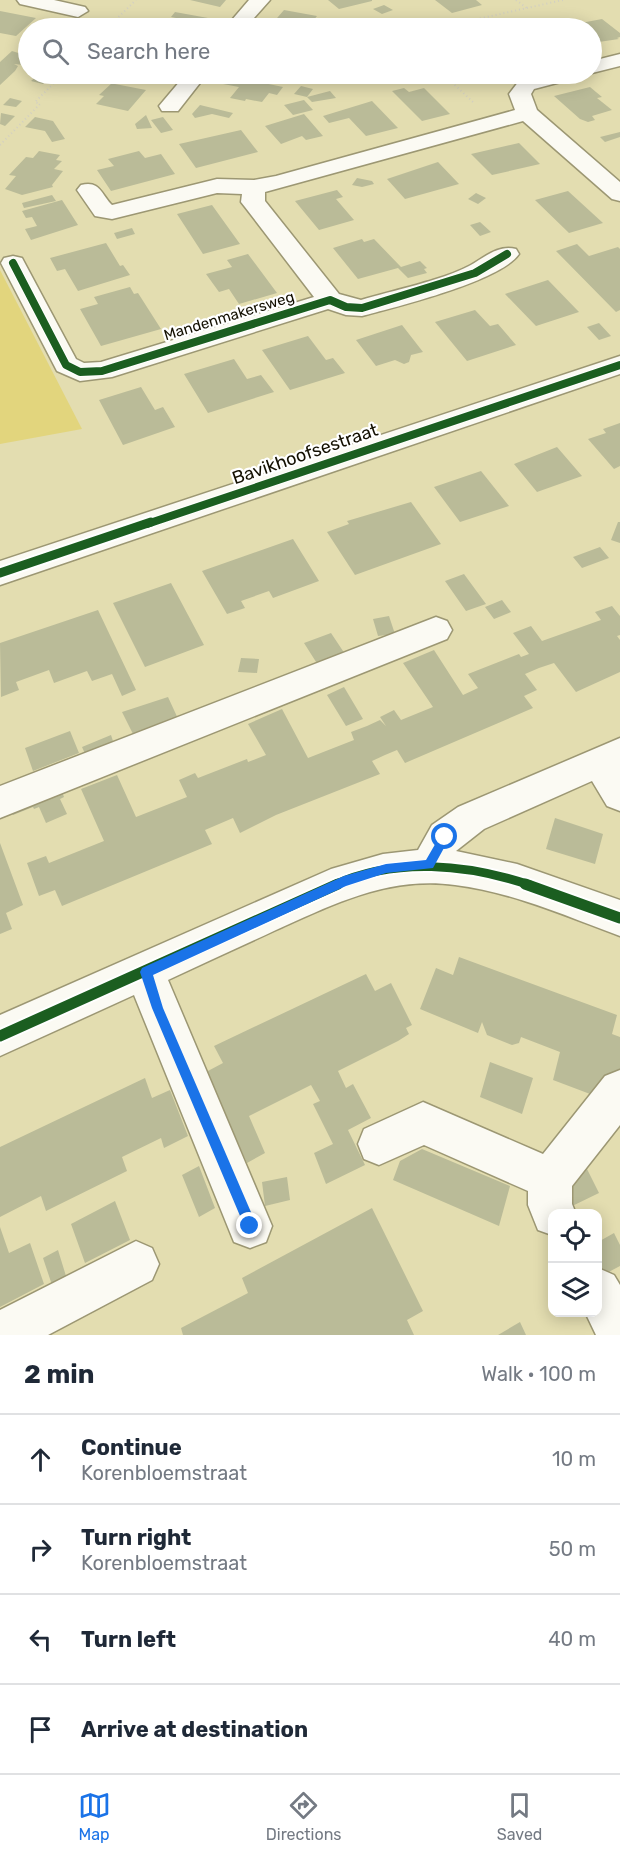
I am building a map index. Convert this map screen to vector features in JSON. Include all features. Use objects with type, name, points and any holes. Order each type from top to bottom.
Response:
[{"type":"street","points":[[27,0],[78,11]]},
{"type":"street","points":[[244,18],[260,0]]},
{"type":"street","points":[[602,64],[620,60]]},
{"type":"street","points":[[170,106],[189,84]]},
{"type":"street","points":[[530,84],[526,85],[520,94],[527,113],[620,194]]},
{"type":"street","points":[[89,190],[103,211],[112,212],[216,186],[254,187],[527,113]]},
{"type":"street","name":"Mandenmakersweg","points":[[13,263],[66,365],[80,372],[102,370],[330,300],[253,202],[254,187]]},
{"type":"street","points":[[330,300],[346,307],[362,308],[475,273],[507,254]]},
{"type":"street","name":"Bavikhoofsestraat","points":[[0,573],[620,365]]},
{"type":"street","points":[[0,802],[436,630]]},
{"type":"street","points":[[429,865],[445,837],[471,818],[609,758],[620,795]]},
{"type":"street","points":[[0,1036],[344,881],[386,868],[452,865],[496,875],[620,918]]},
{"type":"street","points":[[146,972],[158,1008],[250,1226]]},
{"type":"street","points":[[379,1144],[423,1123],[552,1196],[620,1091]]},
{"type":"street","points":[[0,1335],[136,1264]]},
{"type":"street","points":[[602,1300],[620,1332]]},
{"type":"path","points":[[117,18],[136,0]]},
{"type":"path","points":[[516,0],[529,10]]},
{"type":"path","points":[[488,18],[563,0]]},
{"type":"path","points":[[0,145],[40,104],[35,102],[53,84]]},
{"type":"path","points":[[453,84],[494,123]]},
{"type":"shaded area","points":[[0,270],[82,429],[0,444]]},
{"type":"building","points":[[190,0],[226,0],[220,7]]},
{"type":"building","points":[[328,0],[372,0],[372,1],[339,9]]},
{"type":"building","points":[[435,0],[476,0],[482,5],[452,13]]},
{"type":"building","points":[[384,5],[393,10],[382,14],[373,9]]},
{"type":"building","points":[[284,10],[317,16],[315,18],[277,18]]},
{"type":"building","points":[[0,11],[36,18],[18,18],[16,36],[0,33]]},
{"type":"building","points":[[175,12],[208,18],[176,18],[171,17]]},
{"type":"building","points":[[602,19],[620,33],[620,37],[617,38],[619,39],[602,42]]},
{"type":"building","points":[[12,51],[18,53],[18,64],[14,64],[18,66],[0,85],[0,62]]},
{"type":"building","points":[[111,84],[146,90],[128,111],[96,104],[104,96],[99,95]]},
{"type":"building","points":[[223,84],[269,84],[283,87],[277,95],[269,93],[262,102],[230,98],[239,87]]},
{"type":"building","points":[[301,86],[313,89],[307,97],[294,94]]},
{"type":"building","points":[[590,87],[602,97],[597,98],[612,110],[592,116],[595,120],[588,122],[580,119],[554,96]]},
{"type":"building","points":[[404,88],[409,92],[424,88],[450,114],[422,121],[392,91]]},
{"type":"building","points":[[330,91],[336,98],[312,102],[307,97]]},
{"type":"building","points":[[10,98],[22,101],[16,107],[3,105]]},
{"type":"building","points":[[304,100],[313,110],[293,115],[284,105]]},
{"type":"building","points":[[372,101],[398,128],[366,136],[349,118],[329,123],[323,116]]},
{"type":"building","points":[[200,105],[233,113],[229,118],[212,114],[195,118],[192,114]]},
{"type":"building","points":[[1,113],[15,116],[5,126],[0,124]]},
{"type":"building","points":[[304,114],[323,136],[306,140],[302,136],[281,144],[265,126]]},
{"type":"building","points":[[146,115],[152,128],[137,129],[135,124]]},
{"type":"building","points":[[35,117],[53,121],[65,139],[52,142],[45,131],[25,127]]},
{"type":"building","points":[[163,117],[173,130],[161,133],[151,120]]},
{"type":"building","points":[[241,130],[258,152],[196,168],[179,144]]},
{"type":"building","points":[[620,132],[620,137],[605,142],[600,137]]},
{"type":"building","points":[[519,143],[540,164],[492,175],[471,154]]},
{"type":"building","points":[[39,151],[60,155],[56,160],[62,161],[54,169],[63,171],[52,185],[53,187],[22,195],[5,189],[16,176],[9,175],[26,157],[33,158]]},
{"type":"building","points":[[139,151],[145,158],[161,154],[175,174],[111,191],[97,170],[114,166],[108,159]]},
{"type":"building","points":[[438,162],[459,184],[405,199],[387,179]]},
{"type":"building","points":[[357,178],[372,181],[374,184],[362,187],[352,185]]},
{"type":"building","points":[[337,190],[343,197],[336,199],[354,220],[319,230],[295,201]]},
{"type":"building","points":[[568,191],[603,223],[569,233],[535,200]]},
{"type":"building","points":[[476,193],[486,198],[478,204],[468,199]]},
{"type":"building","points":[[52,195],[56,201],[24,208],[22,203]]},
{"type":"building","points":[[62,200],[78,225],[31,240],[25,229],[37,226],[32,217],[26,218],[22,211]]},
{"type":"building","points":[[212,205],[240,244],[203,254],[177,214]]},
{"type":"building","points":[[480,222],[491,232],[480,236],[470,225]]},
{"type":"building","points":[[132,228],[135,234],[117,239],[114,233]]},
{"type":"building","points":[[362,239],[364,242],[374,239],[401,267],[420,261],[427,268],[424,269],[427,273],[408,278],[398,268],[358,279],[333,248]]},
{"type":"building","points":[[106,243],[120,266],[123,265],[130,275],[78,291],[65,269],[57,271],[50,258]]},
{"type":"building","points":[[577,244],[589,256],[618,247],[620,249],[620,310],[616,312],[556,251]]},
{"type":"building","points":[[248,254],[277,293],[239,304],[229,289],[219,292],[206,274],[232,267],[227,260]]},
{"type":"building","points":[[548,280],[579,312],[536,326],[505,294]]},
{"type":"building","points":[[130,287],[134,294],[138,293],[161,329],[101,346],[80,309],[98,304],[94,297]]},
{"type":"building","points":[[475,310],[490,326],[498,324],[516,345],[467,361],[435,322]]},
{"type":"building","points":[[599,323],[611,336],[599,340],[587,327]]},
{"type":"building","points":[[402,325],[423,352],[411,355],[409,362],[404,364],[395,360],[376,366],[356,340]]},
{"type":"building","points":[[308,336],[326,360],[333,358],[345,373],[290,390],[262,350]]},
{"type":"building","points":[[234,359],[247,379],[261,375],[274,392],[208,413],[184,374]]},
{"type":"building","points":[[141,387],[155,410],[163,407],[175,427],[123,445],[99,400]]},
{"type":"building","points":[[620,423],[620,466],[614,469],[588,439],[606,433],[603,429]]},
{"type":"building","points":[[557,447],[582,476],[537,492],[514,464]]},
{"type":"building","points":[[481,471],[509,506],[460,522],[434,487]]},
{"type":"building","points":[[411,502],[441,544],[355,575],[327,532],[349,524],[347,521]]},
{"type":"building","points":[[620,522],[620,543],[611,540]]},
{"type":"building","points":[[293,539],[319,581],[273,598],[269,591],[241,601],[245,608],[227,614],[202,571]]},
{"type":"building","points":[[600,547],[609,558],[582,568],[573,557]]},
{"type":"building","points":[[464,574],[486,604],[466,611],[445,581]]},
{"type":"building","points":[[171,583],[204,645],[145,667],[113,603]]},
{"type":"building","points":[[502,600],[511,612],[494,619],[485,607]]},
{"type":"building","points":[[612,606],[620,616],[620,635],[617,636],[620,640],[620,672],[576,692],[554,663],[539,668],[525,674],[537,690],[524,696],[533,708],[405,763],[397,750],[385,755],[372,761],[380,774],[276,815],[240,833],[233,818],[205,830],[212,844],[62,906],[55,890],[39,896],[27,863],[46,856],[49,863],[104,841],[81,789],[117,775],[136,817],[187,797],[179,780],[195,773],[198,778],[247,759],[248,762],[266,755],[248,724],[282,709],[308,758],[354,740],[351,732],[380,720],[386,726],[380,717],[394,710],[401,720],[433,707],[403,663],[434,650],[463,695],[478,688],[468,674],[519,654],[521,657],[529,654],[513,633],[531,626],[542,641],[601,620],[595,612]]},
{"type":"building","points":[[98,610],[136,690],[122,696],[112,674],[92,681],[87,671],[54,683],[49,670],[16,682],[19,690],[1,697],[0,643]]},
{"type":"building","points":[[389,616],[395,634],[378,636],[373,619]]},
{"type":"building","points":[[331,633],[345,654],[318,665],[304,643]]},
{"type":"building","points":[[241,658],[259,659],[257,673],[238,672]]},
{"type":"building","points":[[344,687],[363,719],[346,726],[327,695]]},
{"type":"building","points":[[168,697],[180,723],[136,740],[122,712]]},
{"type":"building","points":[[70,731],[79,753],[33,771],[25,748]]},
{"type":"building","points":[[111,735],[115,747],[87,758],[82,747]]},
{"type":"building","points":[[61,789],[64,797],[60,799],[67,814],[46,823],[39,807],[13,815],[10,808]]},
{"type":"building","points":[[555,818],[603,834],[595,864],[546,849]]},
{"type":"building","points":[[0,843],[23,905],[6,913],[12,929],[0,934]]},
{"type":"building","points":[[459,957],[617,1015],[612,1034],[620,1037],[620,1083],[598,1097],[553,1080],[560,1052],[521,1037],[519,1043],[512,1045],[487,1035],[482,1022],[478,1033],[420,1009],[436,968],[453,975]]},
{"type":"building","points":[[366,974],[375,991],[391,983],[412,1025],[406,1028],[409,1034],[398,1041],[338,1071],[346,1088],[353,1084],[371,1118],[348,1130],[365,1165],[326,1184],[314,1153],[333,1144],[313,1104],[320,1101],[311,1085],[249,1116],[265,1153],[247,1163],[206,1072],[223,1063],[214,1046]]},
{"type":"building","points":[[490,1062],[533,1078],[522,1114],[480,1097]]},
{"type":"building","points":[[145,1078],[152,1098],[170,1090],[188,1136],[164,1148],[161,1138],[122,1157],[127,1171],[46,1211],[41,1196],[0,1217],[0,1147]]},
{"type":"building","points":[[422,1149],[510,1186],[499,1226],[393,1180],[400,1161]]},
{"type":"building","points":[[583,1161],[599,1193],[566,1209],[566,1182]]},
{"type":"building","points":[[199,1166],[215,1208],[199,1217],[182,1175]]},
{"type":"building","points":[[287,1177],[290,1200],[265,1206],[262,1182]]},
{"type":"building","points":[[115,1201],[130,1240],[85,1263],[71,1224]]},
{"type":"building","points":[[372,1208],[423,1311],[407,1320],[414,1335],[183,1335],[181,1328],[248,1293],[242,1278]]},
{"type":"building","points":[[0,1227],[9,1253],[30,1243],[44,1284],[0,1307]]},
{"type":"building","points":[[614,1233],[620,1245],[620,1266],[603,1275],[602,1273],[602,1240]]},
{"type":"building","points":[[58,1250],[70,1289],[53,1288],[43,1258]]},
{"type":"building","points":[[520,1322],[526,1335],[498,1335]]},
{"type":"cycle path","points":[[13,263],[66,365],[80,372],[102,371],[330,300],[346,307],[362,308],[475,273],[507,254]]},
{"type":"cycle path","points":[[0,573],[620,365]]},
{"type":"cycle path","points":[[0,1036],[344,881],[383,871],[418,867],[452,867],[485,873],[517,881],[620,918]]},
{"type":"route","points":[[250,1226],[158,1008],[146,972],[344,881],[386,868],[429,865],[445,837]]}]
